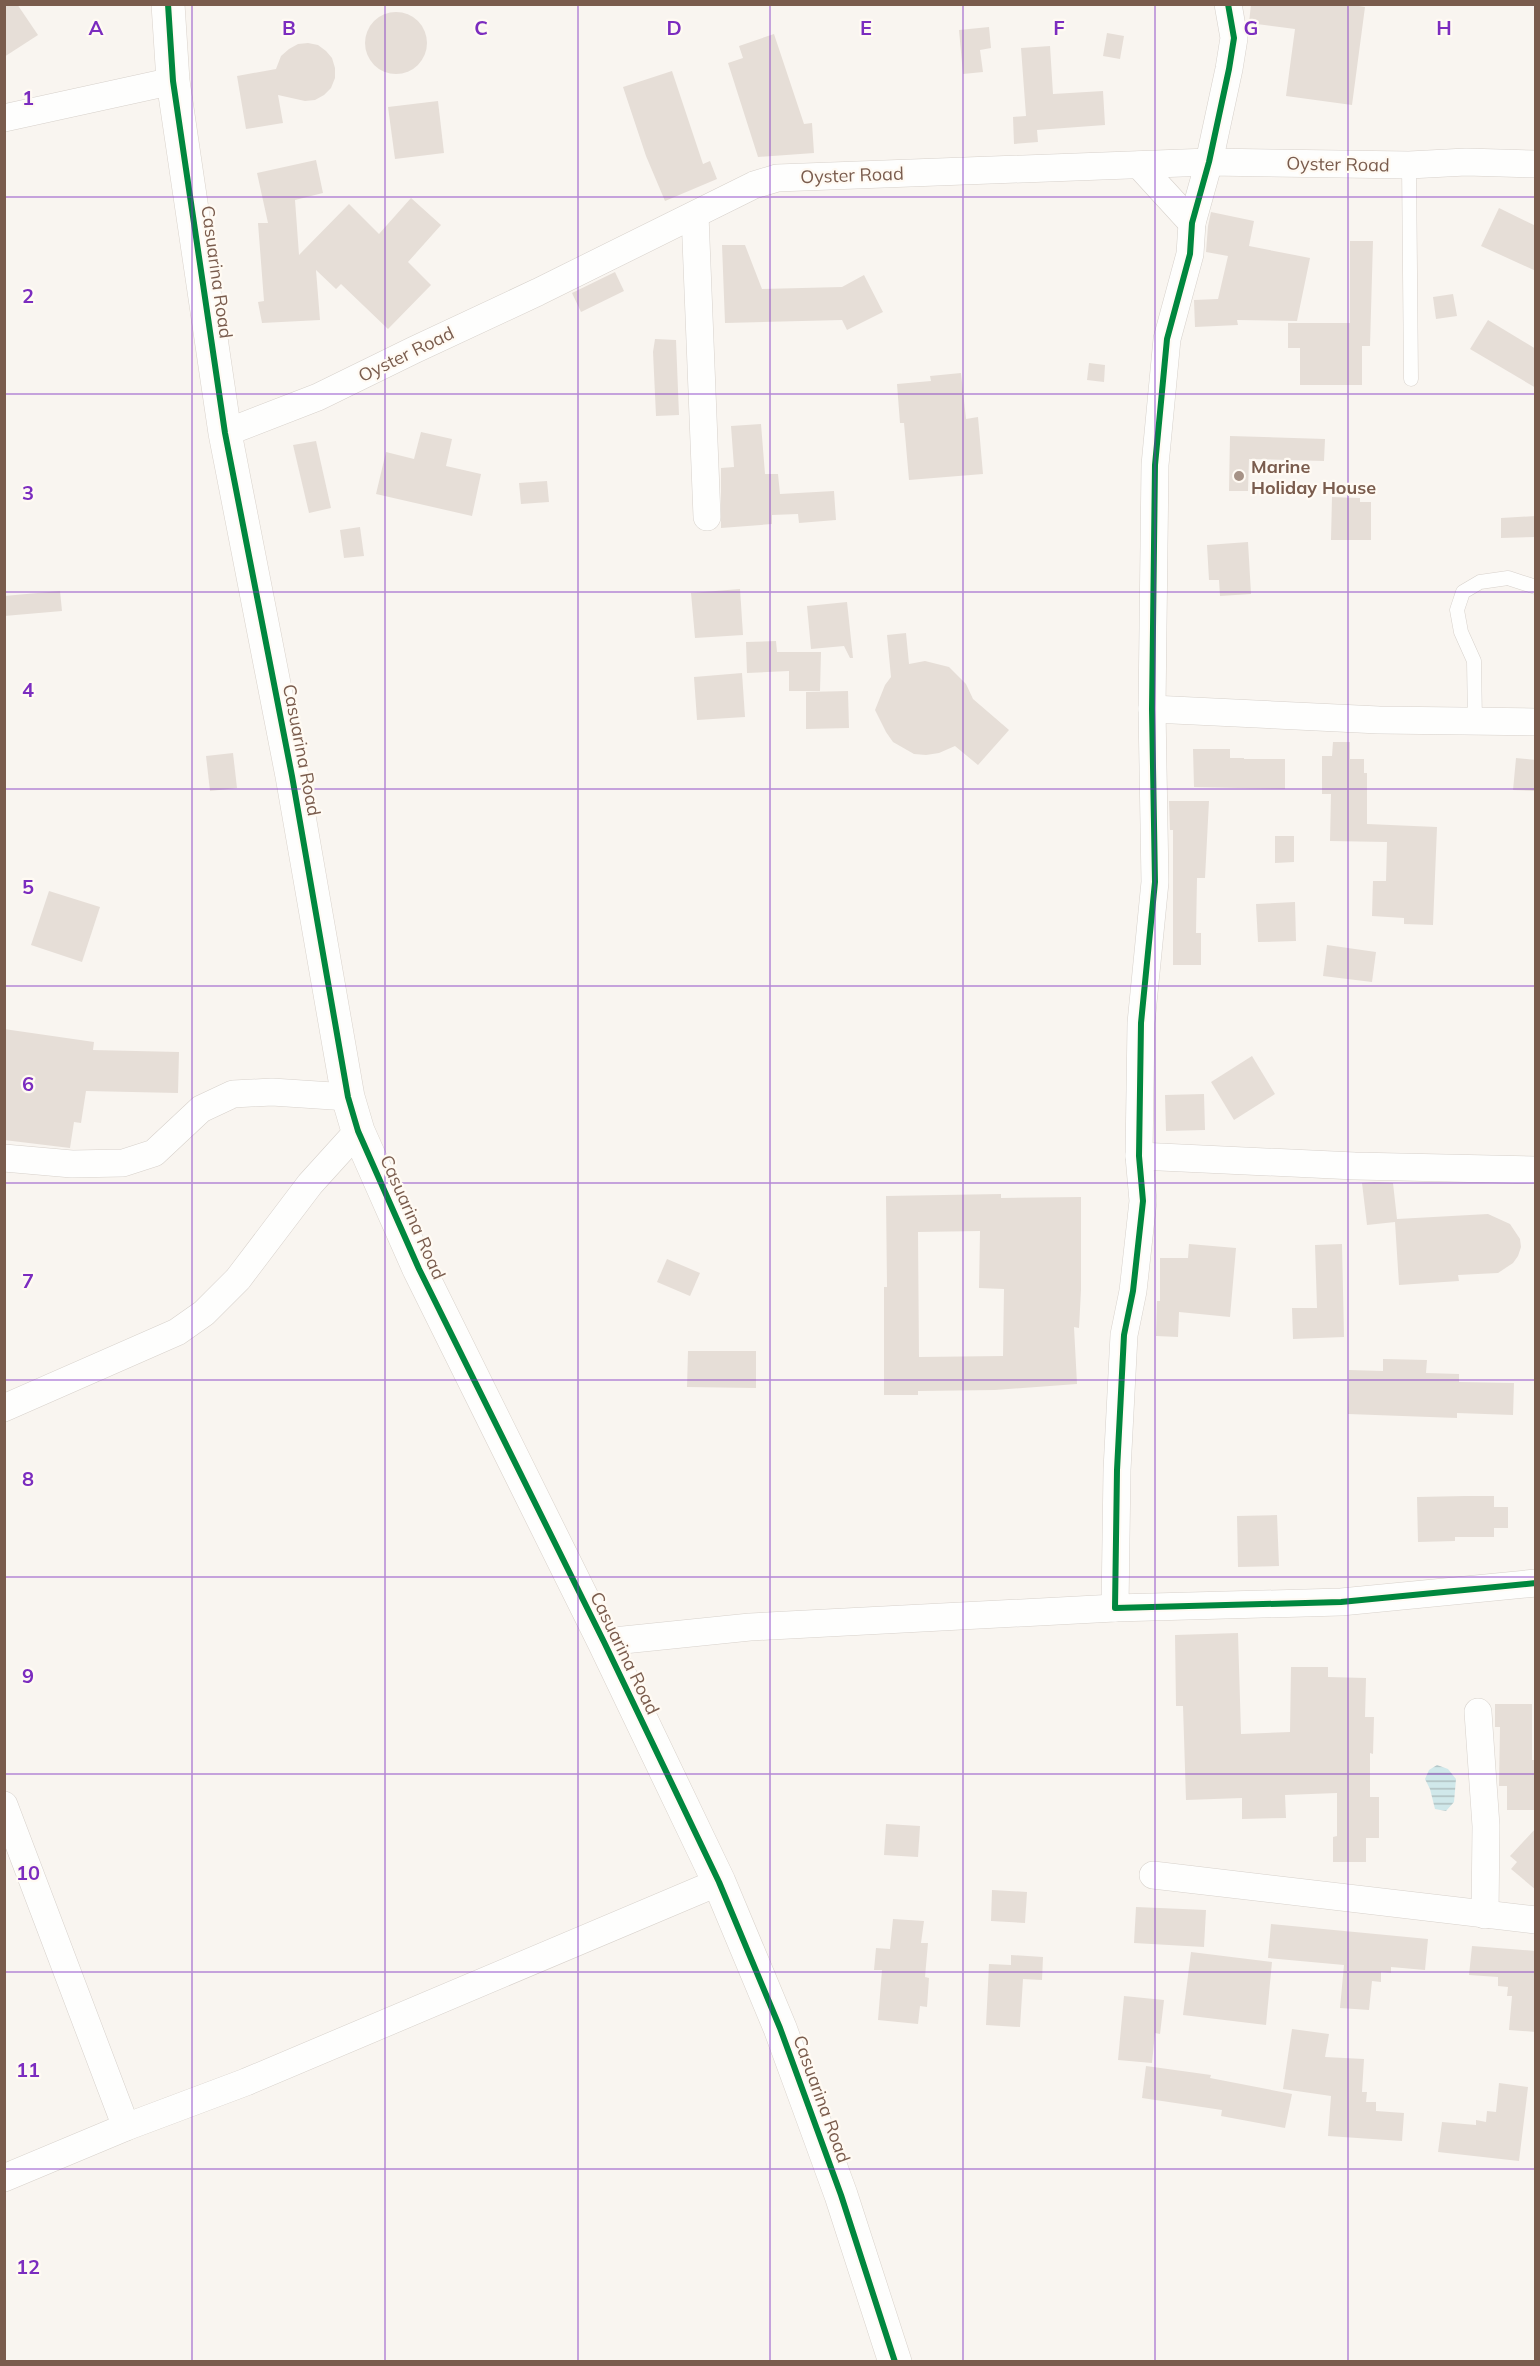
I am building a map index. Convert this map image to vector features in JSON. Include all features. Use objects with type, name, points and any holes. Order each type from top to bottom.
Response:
[{"type":"street","name":"Casuarina Road","points":[[168,4],[173,81],[225,433],[309,864],[348,1097],[358,1131],[424,1280],[604,1642],[719,1882],[780,2028],[842,2195],[895,2361]]},
{"type":"street","points":[[1115,1608],[1117,1470],[1124,1335],[1133,1290],[1143,1201],[1139,1156],[1141,1023],[1155,882],[1152,709],[1155,465],[1167,339],[1190,254],[1192,223],[1209,162],[1234,38],[1228,4]]},
{"type":"street","points":[[4,118],[173,81]]},
{"type":"street","name":"Oyster Road","points":[[225,433],[318,397],[695,216],[754,185],[777,178],[1209,162],[1536,164]]},
{"type":"street","points":[[1139,165],[1192,223]]},
{"type":"street","points":[[695,216],[707,518]]},
{"type":"street","points":[[1152,709],[1379,720],[1536,722]]},
{"type":"street","points":[[4,1158],[72,1164],[123,1163],[154,1153],[201,1109],[233,1094],[272,1092],[348,1097]]},
{"type":"street","points":[[4,1408],[177,1332],[204,1313],[238,1279],[310,1184],[358,1131]]},
{"type":"street","points":[[1139,1156],[1355,1166],[1536,1170]]},
{"type":"street","points":[[604,1642],[750,1627],[1115,1608],[1341,1602],[1536,1583]]},
{"type":"street","points":[[1478,1712],[1486,1827],[1485,1914]]},
{"type":"street","points":[[4,1805],[126,2127]]},
{"type":"street","points":[[1153,1875],[1536,1920]]},
{"type":"street","points":[[4,2178],[126,2127],[246,2082],[719,1882]]},
{"type":"lane","points":[[1409,165],[1411,379]]},
{"type":"lane","points":[[1475,721],[1474,661],[1461,632],[1457,610],[1463,592],[1480,582],[1508,578],[1536,586]]},
{"type":"water","points":[[1437,1765],[1448,1769],[1456,1779],[1454,1802],[1446,1811],[1435,1809],[1425,1779],[1429,1770]]},
{"type":"building","points":[[4,4],[17,4],[38,35],[4,57]]},
{"type":"building","points":[[1251,4],[1347,4],[1365,7],[1352,105],[1286,96],[1295,29],[1249,23]]},
{"type":"building","points":[[390,12],[402,12],[418,21],[425,31],[427,43],[425,55],[418,65],[402,74],[390,74],[379,69],[370,60],[365,49],[365,37],[370,26],[379,17]]},
{"type":"building","points":[[989,27],[991,48],[980,50],[983,72],[963,74],[959,30]]},
{"type":"building","points":[[1107,33],[1124,36],[1120,59],[1103,56]]},
{"type":"building","points":[[774,34],[804,124],[812,123],[814,153],[758,157],[728,63],[743,58],[739,46]]},
{"type":"building","points":[[298,44],[318,45],[332,58],[335,78],[331,88],[315,100],[305,101],[278,95],[283,123],[246,129],[237,76],[276,69],[281,56],[289,49]]},
{"type":"building","points":[[1050,46],[1053,94],[1103,91],[1105,125],[1037,130],[1038,142],[1014,144],[1013,117],[1026,116],[1021,48]]},
{"type":"building","points":[[672,71],[703,164],[710,161],[717,179],[665,201],[646,156],[623,87]]},
{"type":"building","points":[[438,101],[444,153],[395,159],[388,107]]},
{"type":"building","points":[[316,160],[323,193],[295,200],[299,255],[349,204],[379,234],[411,198],[441,225],[408,262],[431,285],[388,329],[341,284],[336,289],[316,270],[320,320],[262,323],[258,302],[264,301],[258,223],[268,223],[257,173]]},
{"type":"building","points":[[1499,208],[1536,226],[1536,271],[1481,246]]},
{"type":"building","points":[[1211,212],[1254,221],[1249,246],[1310,258],[1297,321],[1237,320],[1238,325],[1195,327],[1194,300],[1218,299],[1228,256],[1206,252]]},
{"type":"building","points":[[1350,241],[1373,241],[1370,346],[1362,346],[1362,385],[1300,385],[1300,348],[1288,348],[1288,323],[1350,323]]},
{"type":"building","points":[[722,245],[745,245],[762,289],[842,287],[864,275],[883,312],[847,330],[842,320],[725,323]]},
{"type":"building","points":[[615,272],[624,291],[581,312],[572,293]]},
{"type":"building","points":[[1453,294],[1457,316],[1436,319],[1433,297]]},
{"type":"building","points":[[1488,320],[1536,349],[1536,388],[1470,349]]},
{"type":"building","points":[[655,339],[676,340],[679,415],[656,416],[653,352]]},
{"type":"building","points":[[1089,363],[1105,365],[1104,382],[1087,380]]},
{"type":"building","points":[[961,373],[966,419],[978,417],[983,474],[909,480],[904,423],[900,423],[897,384],[931,381],[930,376]]},
{"type":"building","points":[[761,424],[765,474],[778,474],[780,494],[834,491],[836,520],[799,523],[798,514],[772,515],[772,524],[721,528],[721,468],[734,467],[731,426]]},
{"type":"building","points":[[421,432],[452,439],[446,466],[481,474],[472,516],[376,494],[386,452],[414,459]]},
{"type":"building","name":"Marine Holiday House","points":[[1230,436],[1325,439],[1324,461],[1249,459],[1248,491],[1229,491]]},
{"type":"building","points":[[316,441],[331,508],[309,513],[293,445]]},
{"type":"building","points":[[547,481],[549,502],[521,504],[519,483]]},
{"type":"building","points":[[1332,497],[1360,498],[1360,502],[1371,502],[1371,540],[1331,540]]},
{"type":"building","points":[[1536,516],[1536,537],[1501,538],[1501,518]]},
{"type":"building","points":[[360,527],[364,556],[344,558],[340,530]]},
{"type":"building","points":[[1248,542],[1251,594],[1220,596],[1219,580],[1209,580],[1207,545]]},
{"type":"building","points":[[740,589],[743,635],[695,638],[691,593]]},
{"type":"building","points":[[60,591],[62,611],[4,616],[4,596]]},
{"type":"building","points":[[847,602],[853,658],[850,658],[844,646],[811,649],[807,606]]},
{"type":"building","points":[[906,633],[909,664],[925,661],[949,667],[966,684],[973,699],[1009,730],[978,765],[955,746],[939,753],[914,754],[893,742],[886,732],[875,710],[885,685],[891,677],[887,635]]},
{"type":"building","points":[[776,641],[777,652],[821,652],[820,691],[789,691],[789,671],[747,673],[746,642]]},
{"type":"building","points":[[742,673],[745,717],[697,720],[694,677]]},
{"type":"building","points":[[848,691],[849,728],[806,729],[806,692]]},
{"type":"building","points":[[1333,742],[1350,742],[1350,759],[1364,759],[1364,773],[1367,773],[1367,824],[1437,827],[1433,925],[1404,924],[1404,918],[1372,916],[1373,881],[1386,881],[1387,842],[1330,841],[1331,794],[1322,794],[1322,756],[1332,756]]},
{"type":"building","points":[[1193,749],[1230,749],[1230,758],[1285,759],[1285,789],[1194,787]]},
{"type":"building","points":[[233,753],[237,788],[210,791],[206,756]]},
{"type":"building","points":[[1516,758],[1536,760],[1536,791],[1513,790]]},
{"type":"building","points":[[1169,801],[1209,801],[1205,878],[1197,878],[1196,933],[1201,933],[1201,965],[1173,965],[1173,830],[1170,830]]},
{"type":"building","points":[[1275,836],[1294,836],[1294,862],[1275,863]]},
{"type":"building","points":[[49,891],[100,907],[82,962],[31,945]]},
{"type":"building","points":[[1295,902],[1296,941],[1258,942],[1256,904]]},
{"type":"building","points":[[1327,945],[1376,952],[1372,982],[1323,976]]},
{"type":"building","points":[[4,1029],[94,1042],[93,1050],[179,1052],[178,1093],[86,1091],[81,1123],[74,1122],[70,1148],[4,1140]]},
{"type":"building","points":[[1252,1056],[1275,1094],[1234,1120],[1211,1082]]},
{"type":"building","points":[[1204,1094],[1205,1130],[1166,1131],[1165,1095]]},
{"type":"building","points":[[1362,1183],[1393,1183],[1397,1219],[1488,1214],[1510,1224],[1520,1239],[1521,1247],[1518,1256],[1513,1263],[1498,1273],[1458,1275],[1459,1281],[1399,1285],[1395,1222],[1367,1225]]},
{"type":"building","points":[[1001,1194],[1001,1198],[1081,1197],[1079,1328],[1074,1327],[1077,1384],[995,1390],[918,1391],[918,1395],[884,1395],[884,1287],[887,1287],[886,1196]],"holes":[[[980,1231],[979,1288],[1004,1289],[1003,1356],[919,1357],[918,1232]]]},
{"type":"building","points":[[1189,1244],[1236,1248],[1230,1317],[1179,1312],[1178,1337],[1156,1336],[1157,1301],[1160,1301],[1160,1258],[1188,1258]]},
{"type":"building","points":[[1342,1244],[1344,1337],[1293,1339],[1292,1308],[1317,1308],[1315,1245]]},
{"type":"building","points":[[667,1259],[700,1273],[690,1296],[657,1282]]},
{"type":"building","points":[[688,1351],[756,1351],[756,1388],[687,1387]]},
{"type":"building","points":[[1383,1359],[1427,1360],[1426,1373],[1459,1374],[1459,1382],[1514,1383],[1513,1415],[1457,1413],[1457,1418],[1348,1414],[1349,1370],[1383,1371]]},
{"type":"building","points":[[1494,1496],[1494,1507],[1508,1507],[1508,1528],[1494,1528],[1494,1537],[1455,1537],[1455,1541],[1418,1542],[1417,1497]]},
{"type":"building","points":[[1277,1515],[1279,1566],[1238,1567],[1237,1516]]},
{"type":"building","points":[[1238,1633],[1241,1734],[1290,1732],[1291,1667],[1328,1667],[1328,1677],[1366,1678],[1365,1717],[1374,1717],[1373,1754],[1370,1753],[1370,1797],[1379,1797],[1379,1838],[1366,1838],[1366,1862],[1333,1862],[1333,1837],[1337,1836],[1337,1793],[1285,1795],[1286,1818],[1242,1819],[1242,1798],[1186,1800],[1183,1706],[1176,1706],[1175,1635]]},
{"type":"building","points":[[1495,1704],[1532,1704],[1532,1760],[1536,1760],[1536,1810],[1507,1810],[1507,1786],[1499,1786],[1500,1727],[1495,1727]]},
{"type":"building","points":[[886,1824],[920,1826],[918,1857],[884,1855]]},
{"type":"building","points":[[1536,1828],[1536,1890],[1511,1869],[1517,1862],[1510,1856]]},
{"type":"building","points":[[992,1890],[1027,1892],[1025,1923],[991,1921]]},
{"type":"building","points":[[1136,1907],[1206,1910],[1204,1947],[1134,1943]]},
{"type":"building","points":[[893,1919],[924,1921],[921,1943],[928,1943],[925,1977],[929,1978],[927,2007],[920,2006],[918,2024],[878,2020],[882,1970],[874,1970],[876,1948],[890,1949]]},
{"type":"building","points":[[1271,1924],[1428,1939],[1425,1970],[1391,1967],[1391,1973],[1381,1972],[1381,1982],[1372,1981],[1369,2010],[1340,2008],[1344,1965],[1268,1958]]},
{"type":"building","points":[[1472,1946],[1536,1951],[1536,2032],[1509,2030],[1512,1996],[1507,1996],[1508,1987],[1498,1986],[1498,1977],[1469,1975]]},
{"type":"building","points":[[1191,1952],[1272,1962],[1266,2025],[1183,2015]]},
{"type":"building","points":[[1011,1955],[1043,1957],[1042,1980],[1023,1979],[1020,2027],[986,2025],[989,1964],[1011,1965]]},
{"type":"building","points":[[1124,1996],[1164,2000],[1160,2034],[1155,2033],[1152,2063],[1118,2060]]},
{"type":"building","points":[[1292,2029],[1329,2034],[1325,2057],[1364,2059],[1362,2092],[1367,2092],[1366,2102],[1376,2102],[1376,2111],[1404,2113],[1402,2141],[1328,2136],[1331,2096],[1283,2089]]},
{"type":"building","points":[[1146,2066],[1211,2075],[1210,2078],[1292,2094],[1285,2128],[1221,2116],[1222,2110],[1142,2098]]},
{"type":"building","points":[[1499,2083],[1528,2087],[1519,2161],[1438,2152],[1442,2122],[1476,2125],[1476,2120],[1486,2122],[1487,2111],[1496,2112]]},
{"type":"cycle path","points":[[168,4],[173,81],[225,433],[292,776],[348,1097],[358,1131],[419,1269],[604,1642],[719,1882],[780,2028],[841,2195],[895,2362]]},
{"type":"cycle path","points":[[1228,4],[1234,38],[1209,162],[1192,223],[1190,254],[1167,339],[1155,465],[1152,709],[1155,882],[1141,1023],[1139,1156],[1143,1201],[1133,1291],[1124,1335],[1117,1470],[1115,1608],[1341,1602],[1536,1583]]},
{"type":"place","name":"Marine Holiday House","points":[[1239,476]]}]
